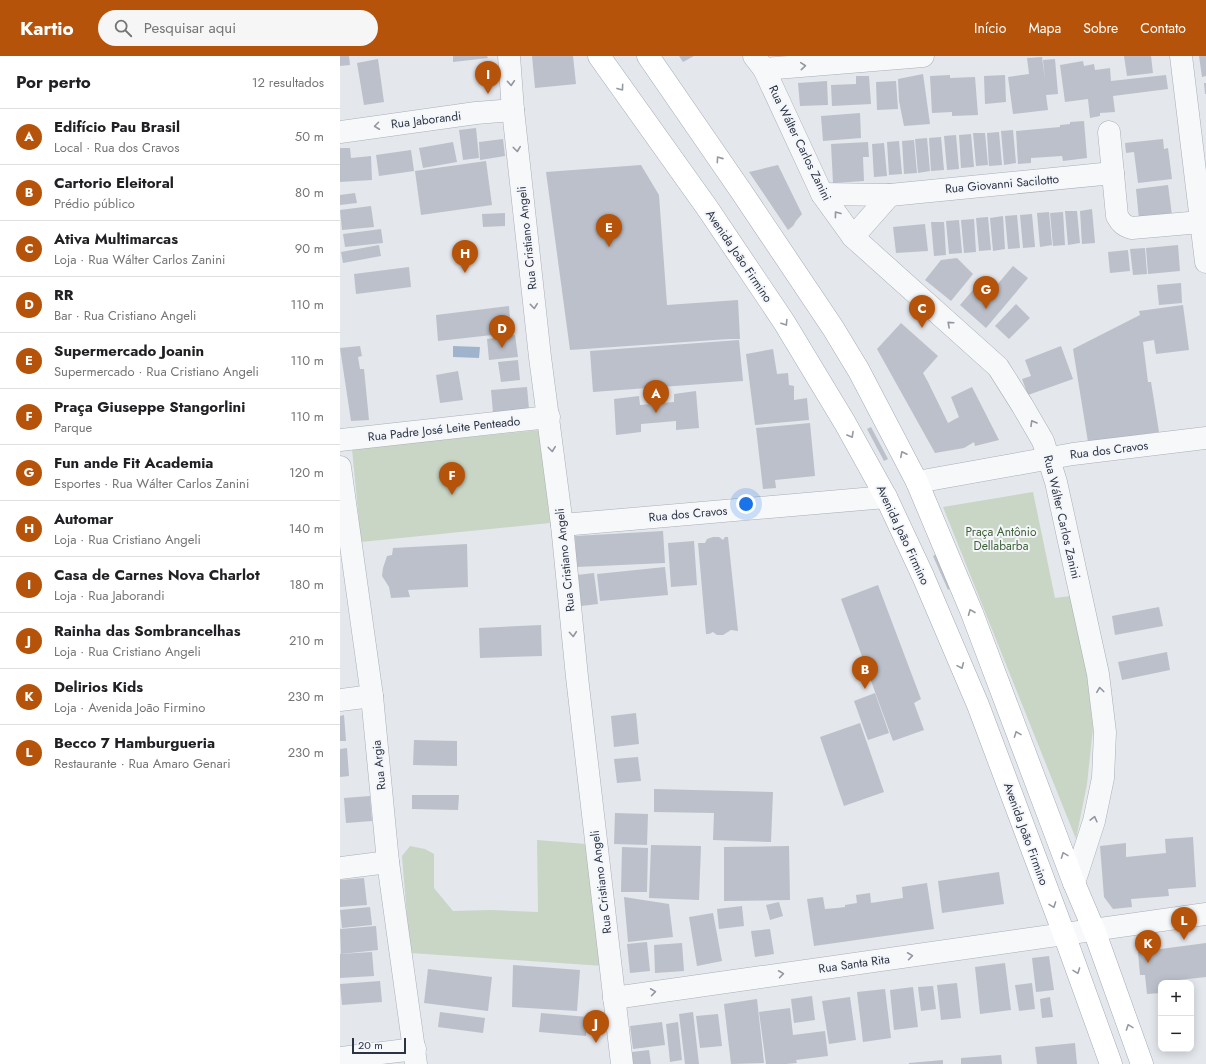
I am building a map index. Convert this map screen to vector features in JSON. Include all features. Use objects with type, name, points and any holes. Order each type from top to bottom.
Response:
[{"type":"main road","name":"Avenida João Firmino","points":[[598,56],[708,209],[784,322],[845,423],[886,497],[923,576],[978,705],[1064,934],[1110,1064]]},
{"type":"main road","points":[[648,56],[746,197],[833,328],[859,371],[917,482],[972,613],[1074,883],[1094,930],[1142,1064]]},
{"type":"street","name":"Rua Cristiano Angeli","points":[[509,56],[513,110],[540,357],[562,525],[577,677],[622,1064]]},
{"type":"street","points":[[759,63],[923,56]]},
{"type":"street","points":[[1181,56],[1206,262]]},
{"type":"street","name":"Rua Wálter Carlos Zanini","points":[[759,63],[822,194],[854,237],[998,367],[1043,441],[1056,482],[1098,674],[1105,732],[1103,778],[1094,821],[1074,883]]},
{"type":"street","name":"Rua Jaborandi","points":[[340,132],[468,114],[513,110]]},
{"type":"street","points":[[1109,132],[1117,216],[1121,223],[1126,227],[1132,228],[1201,222]]},
{"type":"street","name":"Rua Giovanni Sacilotto","points":[[822,194],[890,195],[1113,173]]},
{"type":"street","points":[[854,237],[890,195]]},
{"type":"street","name":"Rua Padre José Leite Penteado","points":[[340,440],[548,417]]},
{"type":"street","name":"Rua dos Cravos","points":[[917,482],[1073,454],[1206,438]]},
{"type":"street","name":"Rua Argia","points":[[340,467],[372,696],[388,862],[416,1057]]},
{"type":"street","name":"Rua dos Cravos","points":[[562,525],[886,497]]},
{"type":"street","points":[[340,700],[372,696]]},
{"type":"street","points":[[340,868],[388,862]]},
{"type":"street","name":"Rua Santa Rita","points":[[614,998],[1206,914]]},
{"type":"street","points":[[340,1058],[416,1057]]},
{"type":"green space","points":[[540,430],[550,523],[361,542],[352,449]]},
{"type":"green space","name":"Praça Antônio Dellabarba","points":[[1033,492],[1055,598],[1070,596],[1086,667],[1093,728],[1087,784],[1076,839],[943,507]]},
{"type":"green space","points":[[537,840],[586,844],[604,966],[410,953],[402,856],[410,846],[425,849],[434,854],[434,888],[453,911],[491,910],[538,912]]},
{"type":"water","points":[[453,346],[480,347],[479,358],[453,357]]},
{"type":"building","points":[[340,56],[349,56],[350,65],[340,66]]},
{"type":"building","points":[[453,56],[487,56],[488,58],[453,62]]},
{"type":"building","points":[[532,56],[573,56],[576,84],[535,88]]},
{"type":"building","points":[[679,56],[694,56],[683,62]]},
{"type":"building","points":[[1124,56],[1151,56],[1153,73],[1127,76]]},
{"type":"building","points":[[1199,56],[1206,56],[1206,76],[1202,77]]},
{"type":"building","points":[[1042,57],[1045,80],[1043,60],[1055,59],[1058,94],[1046,95],[1048,110],[1013,114],[1008,77],[1029,74],[1027,58]]},
{"type":"building","points":[[378,59],[384,102],[364,105],[357,63]]},
{"type":"building","points":[[1083,61],[1084,66],[1094,64],[1095,70],[1110,68],[1111,81],[1166,75],[1168,89],[1113,96],[1115,112],[1100,113],[1100,116],[1090,118],[1088,99],[1065,102],[1060,65]]},
{"type":"building","points":[[923,74],[930,124],[904,126],[899,101],[898,79]]},
{"type":"building","points":[[950,75],[950,78],[975,77],[978,115],[952,116],[952,112],[932,113],[930,76]]},
{"type":"building","points":[[1005,75],[1006,102],[985,104],[984,76]]},
{"type":"building","points":[[856,76],[869,76],[871,104],[832,106],[831,85],[856,84]]},
{"type":"building","points":[[827,81],[828,105],[800,106],[798,83]]},
{"type":"building","points":[[896,81],[898,109],[877,110],[876,82]]},
{"type":"building","points":[[1204,83],[1206,83],[1206,94],[1205,94]]},
{"type":"building","points":[[860,113],[861,138],[823,141],[821,116]]},
{"type":"building","points":[[1084,121],[1087,158],[1063,161],[1062,156],[1031,158],[1031,163],[1018,164],[1016,131],[1060,127],[1060,125],[1070,124],[1070,122]]},
{"type":"building","points":[[476,128],[479,158],[463,160],[459,130]]},
{"type":"building","points":[[1013,130],[1016,163],[1004,165],[1001,131]]},
{"type":"building","points":[[999,132],[1002,165],[989,166],[987,133]]},
{"type":"building","points":[[973,133],[985,133],[988,165],[976,166]]},
{"type":"building","points":[[971,134],[974,167],[961,168],[959,135]]},
{"type":"building","points":[[956,135],[959,169],[947,170],[944,136]]},
{"type":"building","points":[[941,137],[944,170],[931,171],[929,138]]},
{"type":"building","points":[[927,138],[930,171],[918,173],[915,139]]},
{"type":"building","points":[[503,139],[505,156],[480,160],[479,142]]},
{"type":"building","points":[[1163,139],[1164,149],[1168,148],[1172,179],[1138,183],[1134,152],[1126,153],[1125,143]]},
{"type":"building","points":[[914,140],[917,173],[904,174],[902,141]]},
{"type":"building","points":[[899,141],[902,174],[889,175],[887,142]]},
{"type":"building","points":[[453,142],[457,162],[423,168],[419,148]]},
{"type":"building","points":[[868,142],[869,157],[863,157],[864,181],[833,183],[831,144]]},
{"type":"building","points":[[884,143],[887,176],[874,177],[872,144]]},
{"type":"building","points":[[340,148],[350,148],[351,158],[371,156],[372,180],[340,182]]},
{"type":"building","points":[[411,150],[414,171],[379,176],[376,155]]},
{"type":"building","points":[[486,161],[492,205],[421,215],[415,171]]},
{"type":"building","points":[[641,165],[659,195],[667,305],[738,300],[740,339],[570,350],[546,172]]},
{"type":"building","points":[[778,165],[802,214],[788,230],[749,172]]},
{"type":"building","points":[[1168,185],[1172,215],[1139,219],[1136,189]]},
{"type":"building","points":[[355,193],[357,203],[340,205],[340,195]]},
{"type":"building","points":[[371,206],[374,227],[342,230],[340,210]]},
{"type":"building","points":[[1092,209],[1095,243],[1082,244],[1080,211]]},
{"type":"building","points":[[1065,211],[1077,211],[1080,243],[1068,245]]},
{"type":"building","points":[[1049,212],[1052,245],[1040,247],[1037,213]]},
{"type":"building","points":[[1063,212],[1065,245],[1053,246],[1050,213]]},
{"type":"building","points":[[505,213],[505,226],[483,227],[482,214]]},
{"type":"building","points":[[1032,214],[1035,247],[1023,248],[1020,215]]},
{"type":"building","points":[[1017,215],[1020,248],[1008,249],[1005,216]]},
{"type":"building","points":[[1003,216],[1005,249],[993,251],[990,218]]},
{"type":"building","points":[[988,217],[991,250],[979,251],[976,218]]},
{"type":"building","points":[[974,219],[976,252],[964,253],[961,220]]},
{"type":"building","points":[[959,220],[962,253],[949,254],[946,221]]},
{"type":"building","points":[[931,222],[944,222],[946,255],[934,256]]},
{"type":"building","points":[[925,224],[928,251],[896,253],[893,227]]},
{"type":"building","points":[[381,229],[383,243],[345,247],[343,234]]},
{"type":"building","points":[[379,245],[381,256],[343,263],[341,252]]},
{"type":"building","points":[[1178,245],[1180,271],[1148,274],[1146,248]]},
{"type":"building","points":[[1145,248],[1147,274],[1133,275],[1130,249]]},
{"type":"building","points":[[1128,250],[1130,271],[1110,273],[1108,252]]},
{"type":"building","points":[[957,258],[973,274],[951,301],[925,280],[941,260]]},
{"type":"building","points":[[1013,266],[1028,278],[986,328],[960,305],[978,284],[990,293]]},
{"type":"building","points":[[409,267],[411,287],[356,294],[354,274]]},
{"type":"building","points":[[1181,283],[1182,303],[1159,305],[1157,285]]},
{"type":"building","points":[[1016,304],[1030,318],[1009,339],[995,326]]},
{"type":"building","points":[[1183,305],[1189,350],[1156,354],[1154,340],[1143,342],[1148,382],[1151,382],[1159,432],[1088,442],[1073,349],[1140,315],[1139,311]]},
{"type":"building","points":[[509,306],[511,333],[438,341],[436,315]]},
{"type":"building","points":[[901,323],[938,356],[923,373],[948,423],[959,417],[951,397],[972,387],[999,440],[975,446],[974,442],[964,448],[935,453],[877,349]]},
{"type":"building","points":[[515,335],[518,357],[489,360],[487,339]]},
{"type":"building","points":[[739,340],[743,381],[593,392],[590,351]]},
{"type":"building","points":[[360,346],[362,356],[358,357],[360,369],[364,369],[369,420],[351,421],[340,348]]},
{"type":"building","points":[[1061,346],[1073,379],[1028,395],[1022,379],[1031,376],[1025,360]]},
{"type":"building","points":[[773,349],[777,374],[788,373],[789,385],[794,386],[794,400],[807,398],[809,420],[755,425],[746,354]]},
{"type":"building","points":[[518,360],[520,380],[501,382],[498,362]]},
{"type":"building","points":[[458,371],[463,400],[440,403],[436,375]]},
{"type":"building","points":[[527,387],[529,409],[493,413],[491,390]]},
{"type":"building","points":[[696,391],[699,428],[676,430],[676,421],[641,424],[641,432],[616,435],[614,399],[639,396],[640,405],[674,402],[674,394]]},
{"type":"building","points":[[810,423],[815,476],[775,480],[776,488],[763,489],[756,428]]},
{"type":"building","points":[[871,427],[888,459],[884,461],[867,429]]},
{"type":"building","points":[[663,531],[665,563],[576,567],[575,536]]},
{"type":"building","points":[[719,537],[723,540],[725,537],[728,537],[738,631],[731,630],[723,635],[717,635],[713,632],[706,634],[698,543],[705,543],[707,539]]},
{"type":"building","points":[[694,541],[697,585],[671,587],[668,543]]},
{"type":"building","points":[[467,544],[468,587],[408,590],[410,597],[391,598],[389,587],[382,576],[387,556],[392,555],[393,548]]},
{"type":"building","points":[[938,553],[953,586],[948,590],[933,556]]},
{"type":"building","points":[[665,567],[668,595],[600,601],[597,574]]},
{"type":"building","points":[[594,573],[598,604],[581,606],[577,575]]},
{"type":"building","points":[[878,585],[921,699],[914,703],[924,730],[893,741],[841,599]]},
{"type":"building","points":[[1159,607],[1163,626],[1115,635],[1112,616]]},
{"type":"building","points":[[541,625],[542,656],[480,658],[479,628]]},
{"type":"building","points":[[1167,652],[1170,670],[1122,680],[1118,662]]},
{"type":"building","points":[[875,693],[889,733],[868,740],[854,701]]},
{"type":"building","points":[[636,713],[639,744],[614,747],[611,716]]},
{"type":"building","points":[[344,715],[346,741],[340,741],[340,716]]},
{"type":"building","points":[[860,723],[884,792],[844,806],[820,737]]},
{"type":"building","points":[[414,740],[457,741],[457,766],[413,765]]},
{"type":"building","points":[[347,748],[349,776],[340,777],[340,749]]},
{"type":"building","points":[[638,757],[641,781],[617,783],[614,759]]},
{"type":"building","points":[[654,789],[773,792],[771,842],[713,840],[714,813],[654,812]]},
{"type":"building","points":[[412,795],[459,795],[458,810],[412,809]]},
{"type":"building","points":[[370,796],[372,821],[346,823],[344,798]]},
{"type":"building","points":[[615,813],[648,814],[647,845],[614,844]]},
{"type":"building","points":[[1193,837],[1196,887],[1168,889],[1169,896],[1131,899],[1132,907],[1113,909],[1104,897],[1100,846],[1126,843],[1126,857],[1166,853],[1165,839]]},
{"type":"building","points":[[651,845],[701,846],[699,900],[649,898]]},
{"type":"building","points":[[789,846],[790,900],[724,901],[724,847]]},
{"type":"building","points":[[622,847],[648,848],[647,892],[621,892]]},
{"type":"building","points":[[999,872],[1004,904],[942,913],[938,881]]},
{"type":"building","points":[[364,878],[367,905],[340,907],[340,880]]},
{"type":"building","points":[[927,883],[934,929],[814,946],[807,899],[823,897],[825,909],[845,907],[845,905],[857,903],[856,895],[870,893],[871,903],[903,898],[902,887]]},
{"type":"building","points":[[624,897],[669,904],[673,937],[628,942]]},
{"type":"building","points":[[779,902],[783,916],[770,920],[766,905]]},
{"type":"building","points":[[742,906],[744,926],[719,929],[717,909]]},
{"type":"building","points":[[370,907],[372,925],[342,928],[340,910]]},
{"type":"building","points":[[713,913],[722,961],[697,966],[689,917]]},
{"type":"building","points":[[376,926],[378,950],[341,954],[340,929]]},
{"type":"building","points":[[770,929],[774,954],[755,957],[751,931]]},
{"type":"building","points":[[647,942],[650,971],[630,973],[627,944]]},
{"type":"building","points":[[682,943],[684,971],[655,973],[654,945]]},
{"type":"building","points":[[1206,943],[1206,977],[1179,980],[1158,980],[1158,993],[1147,994],[1145,975],[1140,975],[1138,952]]},
{"type":"building","points":[[372,952],[374,976],[340,978],[340,954]]},
{"type":"building","points":[[1049,956],[1054,990],[1036,992],[1032,958]]},
{"type":"building","points":[[1005,963],[1011,1010],[980,1014],[975,967]]},
{"type":"building","points":[[513,965],[580,970],[577,1011],[512,1007]]},
{"type":"building","points":[[428,969],[492,977],[488,1011],[424,1003]]},
{"type":"building","points":[[380,981],[382,1002],[342,1005],[340,984]]},
{"type":"building","points":[[957,983],[961,1018],[941,1020],[937,985]]},
{"type":"building","points":[[1032,983],[1035,1009],[1019,1011],[1015,985]]},
{"type":"building","points":[[933,986],[936,1009],[921,1011],[918,987]]},
{"type":"building","points":[[913,987],[918,1027],[894,1030],[890,990]]},
{"type":"building","points":[[885,989],[891,1038],[863,1042],[857,992]]},
{"type":"building","points":[[812,996],[815,1020],[794,1023],[791,999]]},
{"type":"building","points":[[850,997],[856,1040],[829,1044],[822,1001]]},
{"type":"building","points":[[1050,997],[1053,1017],[1042,1018],[1040,999]]},
{"type":"building","points":[[757,999],[764,1063],[731,1064],[724,1004]]},
{"type":"building","points":[[790,1008],[793,1035],[825,1031],[828,1056],[796,1060],[797,1063],[766,1064],[759,1012]]},
{"type":"building","points":[[440,1012],[485,1018],[483,1033],[438,1027]]},
{"type":"building","points":[[693,1012],[699,1064],[685,1064],[679,1014]]},
{"type":"building","points":[[541,1013],[588,1017],[586,1036],[539,1032]]},
{"type":"building","points":[[718,1014],[722,1046],[700,1048],[696,1016]]},
{"type":"building","points":[[662,1022],[665,1045],[633,1049],[630,1026]]},
{"type":"building","points":[[678,1022],[682,1060],[670,1062],[666,1024]]},
{"type":"building","points":[[1075,1043],[1077,1064],[1037,1064],[1035,1047]]},
{"type":"building","points":[[649,1050],[651,1064],[633,1064],[632,1052]]},
{"type":"building","points":[[1001,1055],[1002,1064],[961,1064],[961,1058]]},
{"type":"building","points":[[943,1060],[943,1064],[909,1064],[909,1063]]},
{"type":"place","name":"Casa de Carnes Nova Charlot","points":[[488,94]]},
{"type":"place","name":"Supermercado Joanin","points":[[609,247]]},
{"type":"place","name":"Automar","points":[[465,273]]},
{"type":"place","name":"Fun ande Fit Academia","points":[[986,309]]},
{"type":"place","name":"Ativa Multimarcas","points":[[922,328]]},
{"type":"place","name":"RR","points":[[502,348]]},
{"type":"place","name":"Edifício Pau Brasil","points":[[656,413]]},
{"type":"place","name":"Praça Giuseppe Stangorlini","points":[[452,495]]},
{"type":"place","name":"Cartorio Eleitoral","points":[[865,689]]},
{"type":"place","name":"Becco 7 Hamburgueria","points":[[1184,940]]},
{"type":"place","name":"Delirios Kids","points":[[1148,963]]},
{"type":"place","name":"Rainha das Sombrancelhas","points":[[596,1043]]}]
